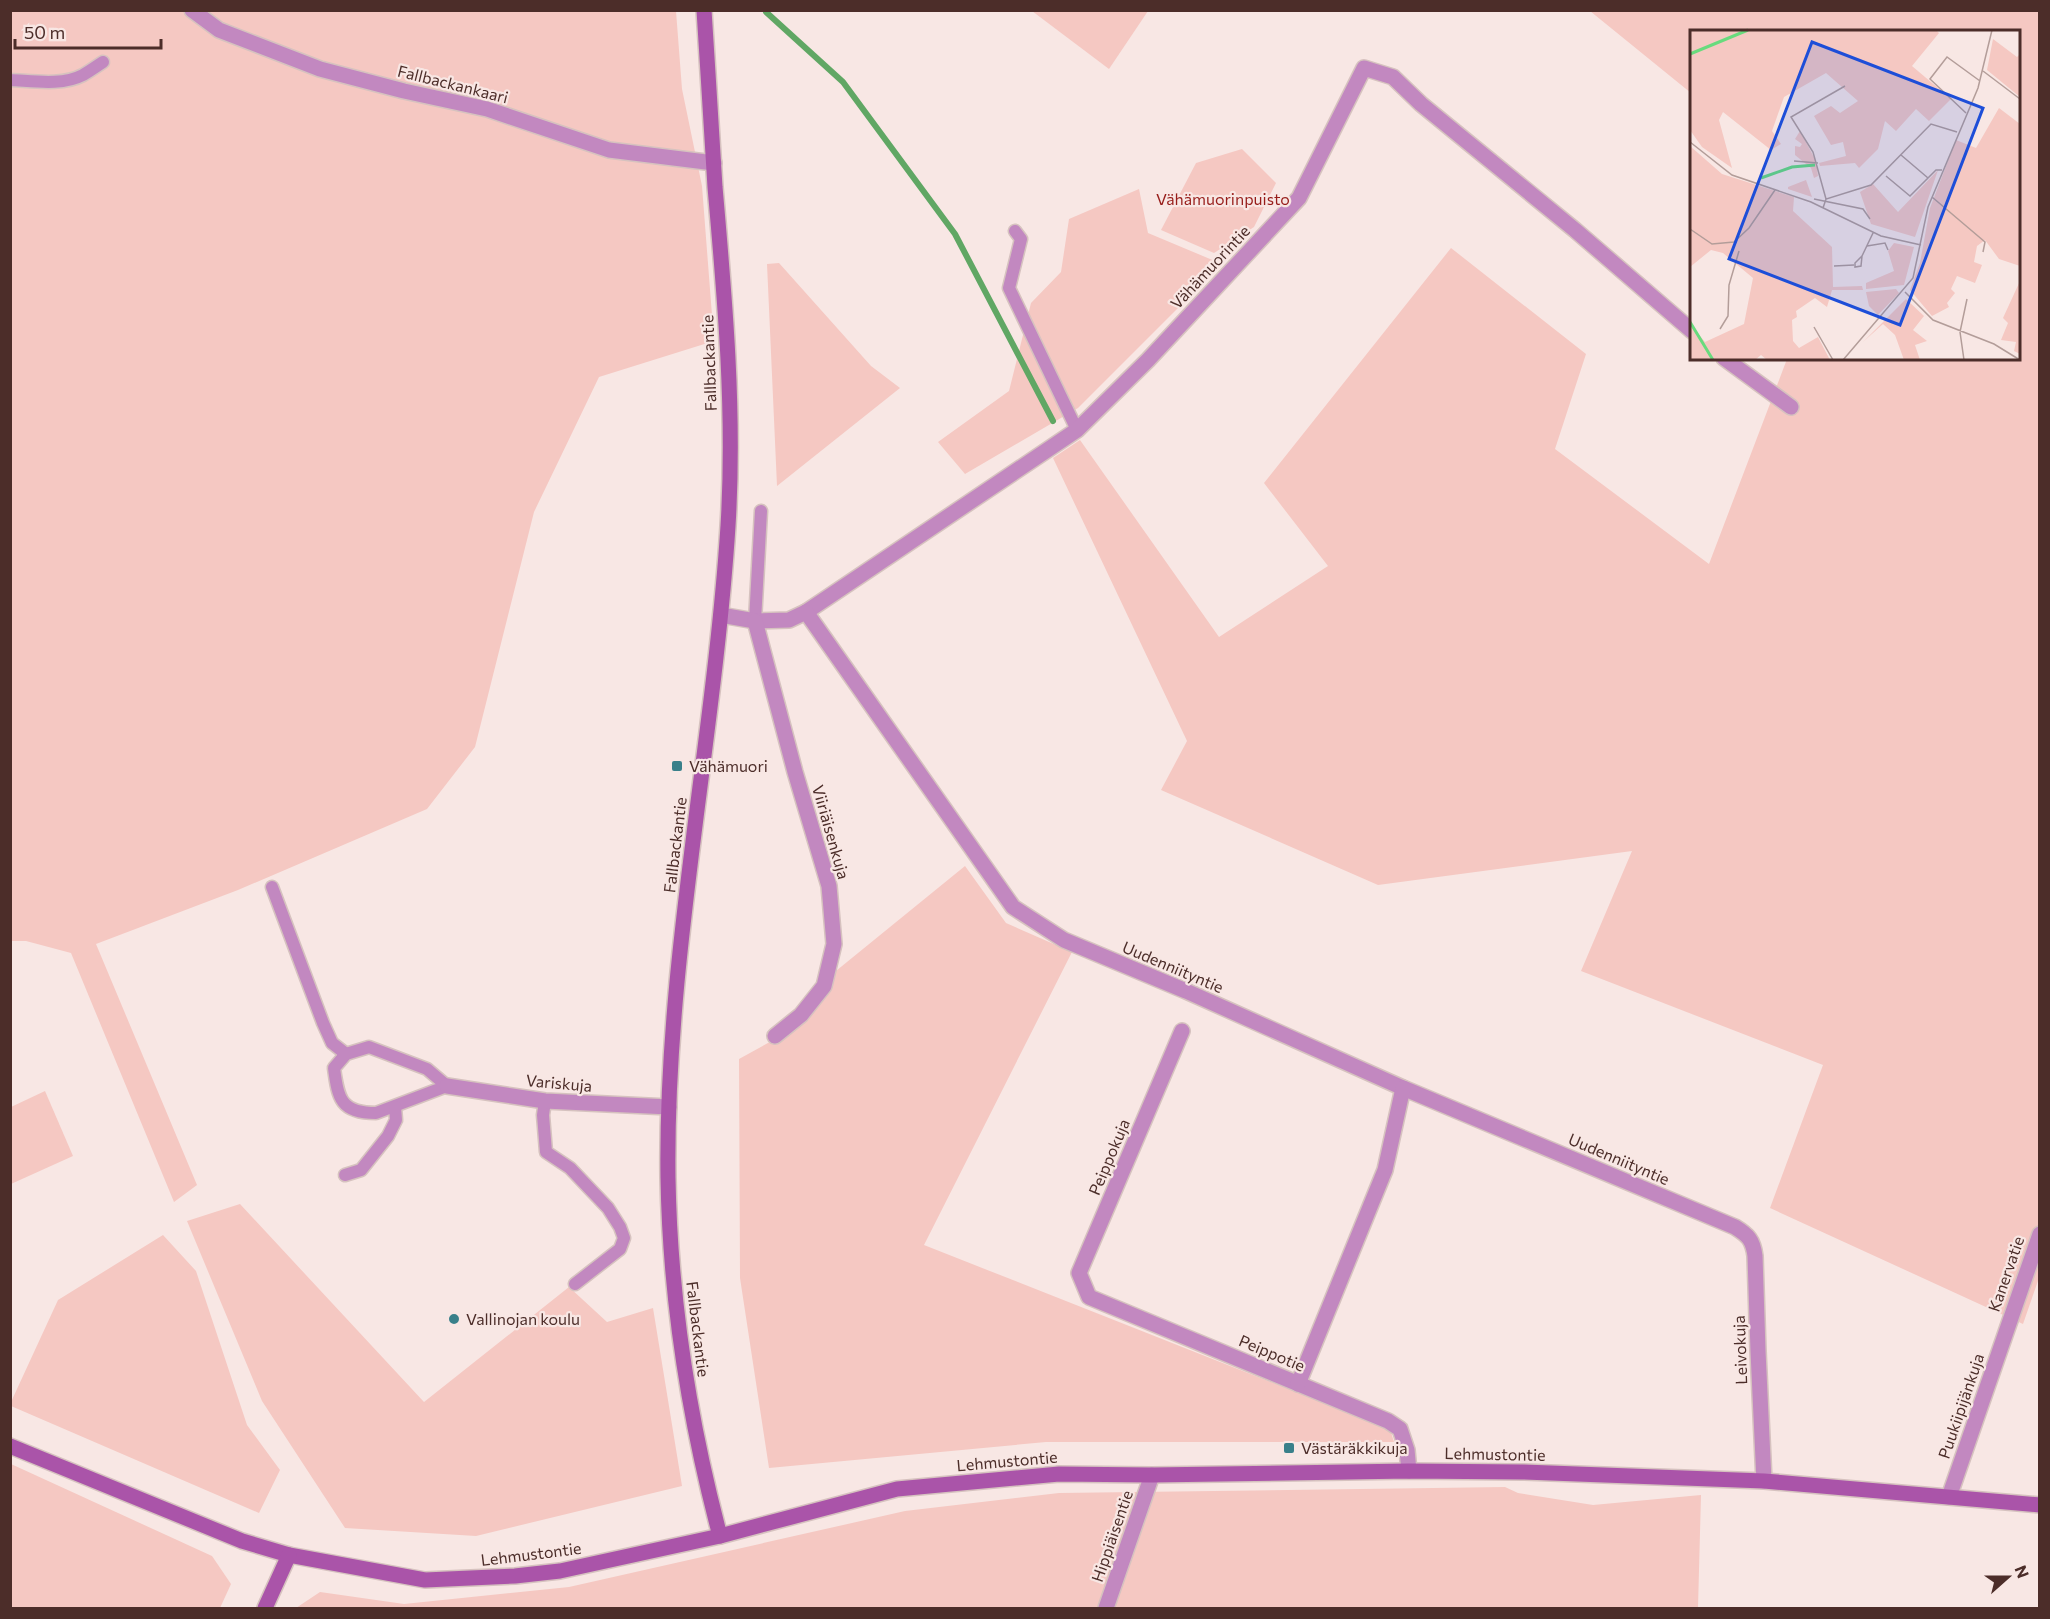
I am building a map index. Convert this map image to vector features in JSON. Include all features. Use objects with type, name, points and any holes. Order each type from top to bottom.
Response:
[{"type":"main road","name":"Fallbackantie","points":[[704,10],[725,294],[729,381],[729,494],[721,615],[675,997],[668,1179],[674,1296],[690,1409],[720,1536]]},
{"type":"main road","name":"Lehmustontie","points":[[10,1446],[242,1540],[289,1555],[425,1580],[468,1580],[560,1571],[720,1536],[897,1489],[1059,1474],[1152,1476],[1409,1471],[1523,1472],[1764,1481],[2040,1505]]},
{"type":"main road","points":[[265,1608],[289,1555]]},
{"type":"street","name":"Fallbackankaari","points":[[192,10],[219,30],[320,69],[404,91],[487,109],[609,150],[714,163]]},
{"type":"street","name":"Vähämuorintie","points":[[806,612],[1077,430],[1148,360],[1299,198],[1364,68],[1394,77],[1421,104],[1575,230],[1690,329]]},
{"type":"street","points":[[1727,360],[1791,407]]},
{"type":"street","points":[[721,615],[755,621],[789,620],[806,612]]},
{"type":"street","name":"Uudenniityntie","points":[[806,612],[1012,907],[1064,940],[1186,991],[1403,1088],[1735,1227]]},
{"type":"street","name":"Viiriäisenkuja","points":[[755,621],[795,772],[829,886],[834,944],[824,986],[801,1015],[775,1036]]},
{"type":"street","name":"Peippokuja","points":[[1089,1297],[1079,1273],[1182,1031]]},
{"type":"street","name":"Variskuja","points":[[447,1086],[545,1101],[669,1107]]},
{"type":"street","points":[[1298,1384],[1385,1170],[1403,1088]]},
{"type":"street","name":"Leivokuja","points":[[1735,1227],[1748,1235],[1754,1244],[1764,1481]]},
{"type":"street","name":"Kanervatie","points":[[2007,1327],[2040,1233]]},
{"type":"street","name":"Peippotie","points":[[1089,1297],[1388,1421],[1401,1429],[1407,1450],[1409,1471]]},
{"type":"street","name":"Puukiipijänkuja","points":[[1949,1497],[2007,1327]]},
{"type":"street","name":"Hippiäisentie","points":[[1106,1608],[1152,1476]]},
{"type":"lane","points":[[10,80],[44,82],[67,80],[81,76],[103,62]]},
{"type":"lane","points":[[1015,231],[1021,239],[1009,288],[1077,430]]},
{"type":"lane","points":[[755,621],[761,511]]},
{"type":"lane","points":[[272,887],[323,1023],[333,1043],[346,1054]]},
{"type":"lane","points":[[369,1047],[427,1069],[447,1086],[395,1107],[376,1113],[365,1113],[345,1107],[337,1094],[334,1068],[346,1054],[369,1047]]},
{"type":"lane","points":[[545,1101],[543,1115],[546,1152],[570,1167],[608,1208],[624,1238],[620,1249],[576,1284]]},
{"type":"lane","points":[[345,1175],[361,1170],[388,1136],[396,1120],[395,1107]]},
{"type":"green space","points":[[11,11],[676,11],[682,89],[702,186],[714,341],[599,377],[534,512],[475,747],[427,809],[238,890],[96,944],[197,1185],[174,1202],[71,953],[26,941],[11,941]]},
{"type":"green space","points":[[1032,11],[1148,11],[1109,69]]},
{"type":"green space","points":[[1590,11],[2039,11],[2040,1275],[2023,1324],[1770,1208],[1823,1065],[1581,971],[1632,851],[1378,885],[1161,790],[1187,741],[1053,458],[1080,440],[1219,637],[1328,566],[1264,483],[1451,248],[1586,354],[1555,449],[1709,564],[1787,360],[2020,360],[2020,30],[1690,30],[1690,92]]},
{"type":"green space","name":"Vähämuorinpuisto","points":[[1242,149],[1276,183],[1254,227],[1214,253],[1161,230],[1196,163]]},
{"type":"green space","points":[[1139,189],[1148,233],[1222,264],[1078,408],[965,474],[938,442],[1009,391],[1031,303],[1061,272],[1069,219]]},
{"type":"green space","points":[[779,263],[871,366],[900,388],[777,486],[767,264]]},
{"type":"green space","points":[[965,866],[1006,923],[1072,952],[924,1245],[1390,1429],[1394,1442],[1046,1442],[769,1468],[740,1278],[739,1059],[777,1038],[831,975]]},
{"type":"green space","points":[[45,1091],[73,1156],[11,1184],[11,1107]]},
{"type":"green space","points":[[240,1204],[424,1402],[569,1287],[607,1322],[653,1308],[682,1486],[476,1536],[345,1528],[262,1401],[187,1221]]},
{"type":"green space","points":[[163,1235],[196,1271],[247,1425],[280,1470],[259,1513],[11,1406],[58,1300]]},
{"type":"green space","points":[[11,1464],[212,1556],[231,1584],[220,1608],[11,1608]]},
{"type":"green space","points":[[1505,1487],[1518,1493],[1593,1505],[1701,1495],[1698,1608],[296,1608],[320,1592],[404,1604],[569,1587],[905,1511],[1059,1493]]},
{"type":"waterway","points":[[766,12],[843,82],[955,234],[1053,421]]},
{"type":"place","name":"Vähämuori","points":[[677,766]]},
{"type":"place","name":"Vallinojan koulu","points":[[454,1319]]},
{"type":"place","name":"Västäräkkikuja","points":[[1289,1448]]}]
